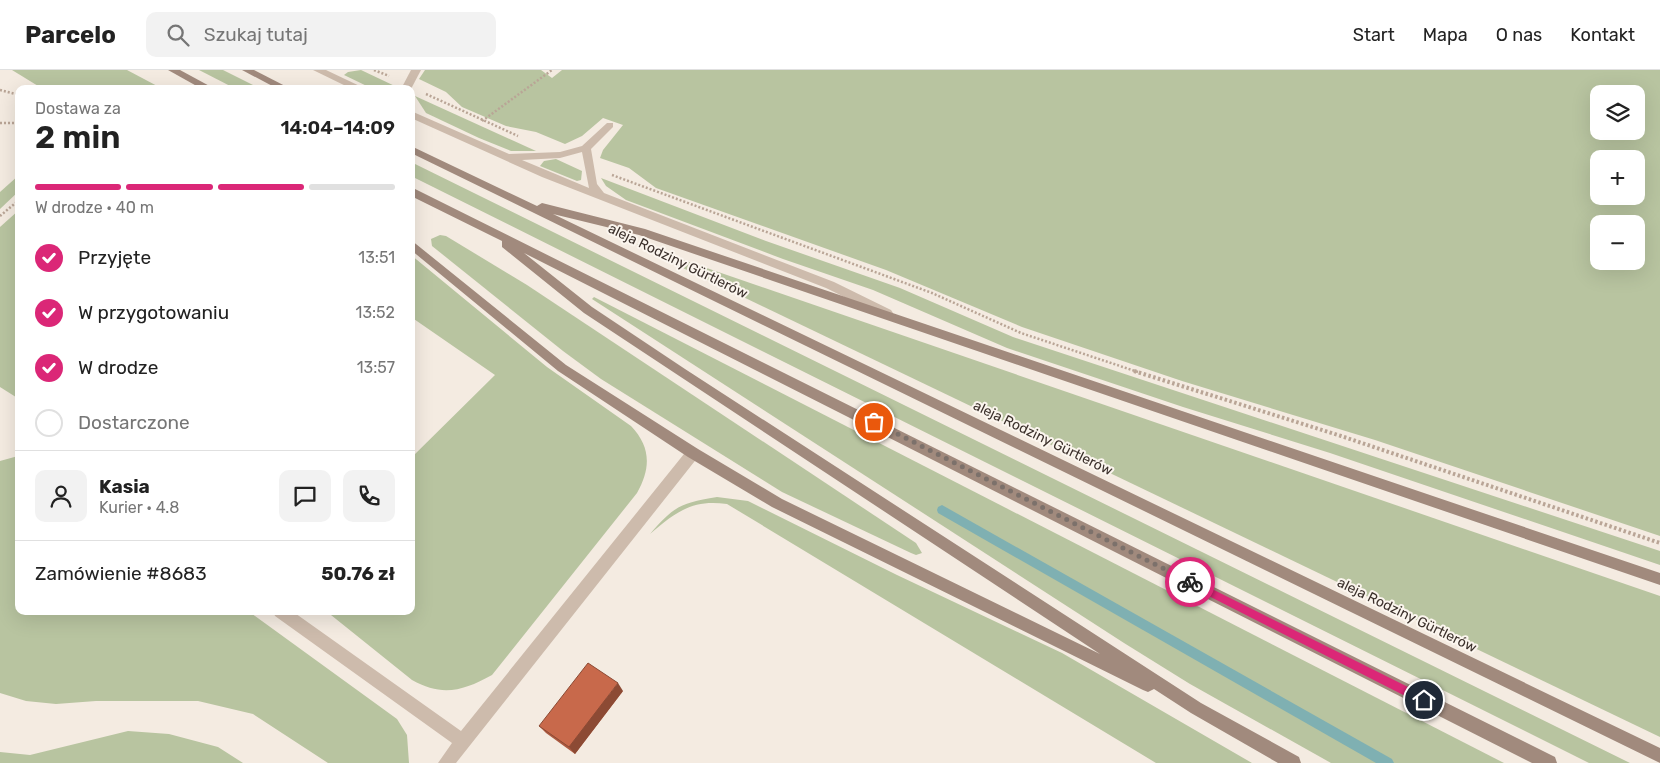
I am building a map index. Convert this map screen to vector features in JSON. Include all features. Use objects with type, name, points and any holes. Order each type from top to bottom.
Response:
[{"type":"main road","points":[[173,70],[202,85]]},
{"type":"main road","points":[[247,70],[278,85]]},
{"type":"main road","name":"aleja Rodziny Gürtlerów","points":[[415,151],[1660,756]]},
{"type":"main road","points":[[415,193],[1549,763]]},
{"type":"main road","points":[[515,200],[641,232],[1660,579]]},
{"type":"main road","points":[[488,230],[588,310],[1196,708],[1292,763]]},
{"type":"main road","points":[[415,247],[562,368],[693,453],[777,503],[1196,708]]},
{"type":"lane","points":[[323,70],[353,85]]},
{"type":"lane","points":[[408,85],[416,70]]},
{"type":"lane","points":[[415,114],[506,157],[600,196],[830,284],[902,321]]},
{"type":"lane","points":[[506,157],[560,155],[586,148],[610,125]]},
{"type":"lane","points":[[586,148],[592,184],[600,196]]},
{"type":"lane","points":[[446,763],[693,453]]},
{"type":"lane","points":[[286,615],[463,742]]},
{"type":"path","points":[[374,70],[403,85]]},
{"type":"path","points":[[482,121],[519,96],[552,70]]},
{"type":"path","points":[[0,90],[15,93]]},
{"type":"path","points":[[415,91],[519,137]]},
{"type":"path","points":[[0,123],[15,123]]},
{"type":"path","points":[[588,165],[665,196],[932,293],[1021,333],[1192,390],[1340,436],[1660,543]]},
{"type":"path","points":[[0,216],[15,203]]},
{"type":"green space","points":[[12,70],[127,70],[155,85],[36,85]]},
{"type":"green space","points":[[199,70],[223,70],[253,85],[228,85]]},
{"type":"green space","points":[[361,70],[393,85],[365,85],[344,75],[348,72]]},
{"type":"green space","points":[[425,70],[541,70],[552,78],[562,70],[1660,70],[1660,536],[1375,440],[1182,381],[1022,327],[886,270],[656,188],[629,168],[600,158],[603,150],[623,125],[603,118],[582,136],[565,144],[536,132],[506,126],[462,107],[446,92],[419,79]]},
{"type":"green space","points":[[415,96],[536,151],[511,151],[479,138],[426,113]]},
{"type":"green space","points":[[556,159],[582,171],[581,180],[577,181],[540,166],[544,161]]},
{"type":"green space","points":[[415,164],[1630,763],[1589,763],[415,178]]},
{"type":"green space","points":[[601,178],[766,241],[900,288],[1013,337],[1660,551],[1660,565],[1330,453],[1183,407],[1007,348],[873,290],[783,259],[626,200],[606,186]]},
{"type":"green space","points":[[15,179],[15,195],[0,209],[0,192]]},
{"type":"green space","points":[[15,214],[15,396],[0,387],[0,227]]},
{"type":"green space","points":[[440,235],[446,236],[527,285],[916,543],[922,553],[916,555],[911,553],[782,492],[601,379],[432,246],[431,239]]},
{"type":"green space","points":[[637,244],[1660,596],[1660,737],[637,246]]},
{"type":"green space","points":[[415,258],[547,367],[631,426],[642,442],[647,458],[647,466],[642,484],[637,493],[492,675],[462,688],[452,690],[433,689],[412,680],[331,615],[415,615],[415,454],[495,375],[415,320]]},
{"type":"green space","points":[[594,297],[1504,763],[1331,763],[1190,684],[1124,643],[592,299]]},
{"type":"green space","points":[[15,457],[15,615],[254,615],[397,719],[407,735],[409,763],[328,763],[253,714],[198,701],[96,701],[56,704],[26,701],[0,693],[0,461]]},
{"type":"green space","points":[[717,497],[748,501],[897,575],[1062,653],[1252,763],[1156,763],[727,504],[704,503],[694,505],[668,519],[650,534],[666,517],[679,507],[695,501]]},
{"type":"green space","points":[[128,731],[169,734],[218,747],[243,763],[0,763],[0,752],[30,755]]},
{"type":"building","points":[[588,663],[618,683],[569,747],[539,726]]},
{"type":"waterway","points":[[942,510],[1388,763]]},
{"type":"way so far","points":[[874,422],[1190,582]]},
{"type":"route","points":[[1190,582],[1424,700]]}]
